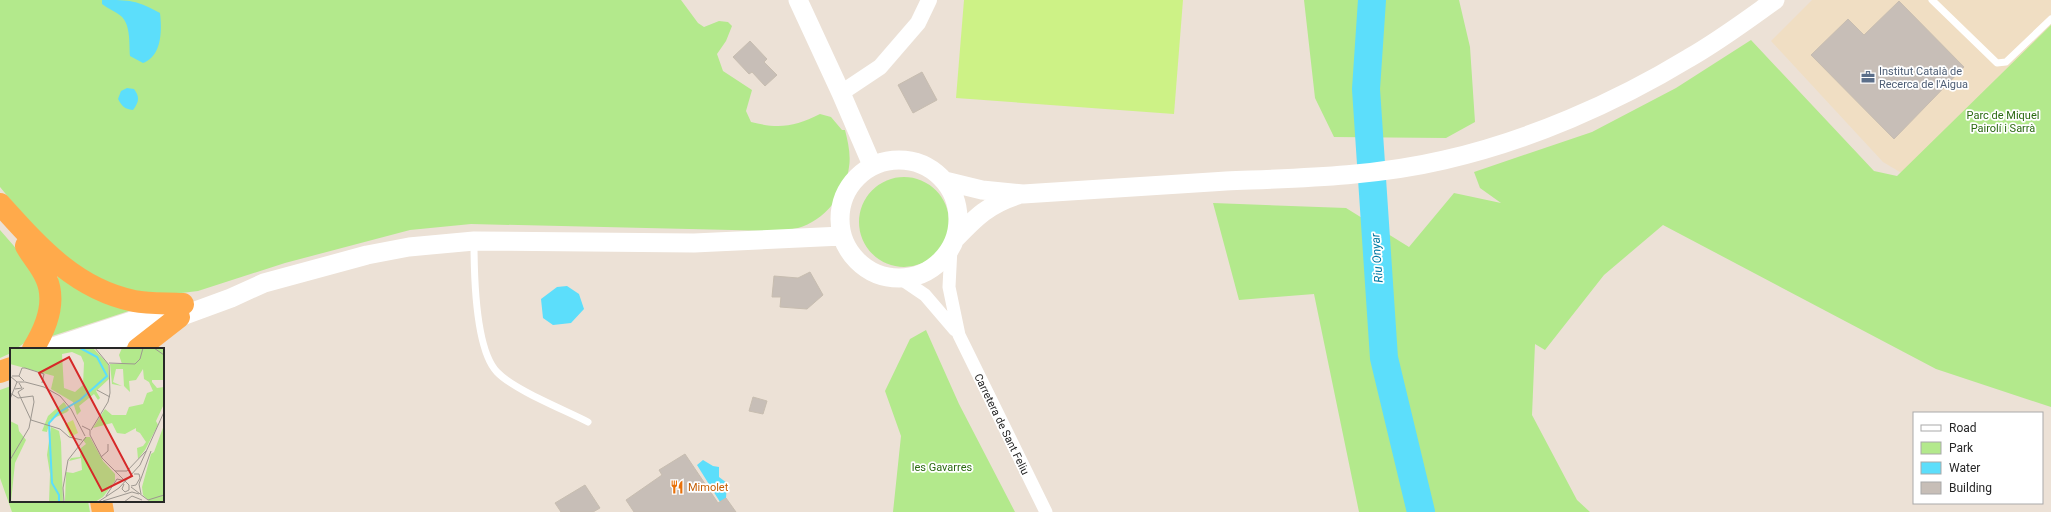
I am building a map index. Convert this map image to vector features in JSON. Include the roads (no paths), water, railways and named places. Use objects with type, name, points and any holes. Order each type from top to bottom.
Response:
[{"type":"highway","points":[[5,209],[41,249],[70,274],[86,284],[108,294],[134,301],[181,310]]},
{"type":"highway","points":[[5,209],[30,255],[47,278],[51,303],[46,324],[34,348]]},
{"type":"highway","points":[[139,348],[181,310]]},
{"type":"highway","points":[[0,372],[10,368]]},
{"type":"highway","points":[[101,502],[103,512]]},
{"type":"main road","points":[[798,0],[841,92],[872,165]]},
{"type":"main road","points":[[945,181],[982,190],[1023,194],[1227,181],[1271,180],[1384,170],[1444,160],[1538,131],[1609,101],[1689,58],[1736,28],[1775,0]]},
{"type":"main road","points":[[953,243],[958,224],[957,208],[953,194],[945,181],[930,168],[912,160],[892,160],[872,165],[857,176],[844,195],[839,218],[842,236],[850,253],[863,266],[880,275],[900,278],[920,274],[930,270],[945,256],[953,243],[983,211],[1001,200],[1023,194]]},
{"type":"main road","points":[[51,348],[181,310],[231,298],[264,283],[367,255],[409,246],[474,241],[694,243],[842,236]]},
{"type":"main road","points":[[94,348],[181,310]]},
{"type":"main road","points":[[0,365],[10,362]]},
{"type":"main road","points":[[0,382],[10,378]]},
{"type":"street","points":[[841,92],[880,67],[918,23],[929,0]]},
{"type":"street","name":"Carretera de Sant Feliu","points":[[953,243],[949,287],[959,335]]},
{"type":"street","name":"Carretera de Sant Feliu","points":[[900,278],[925,295],[959,335],[1046,512]]},
{"type":"lane","points":[[1932,0],[1987,56],[1996,63],[2006,62],[2051,19]]},
{"type":"lane","points":[[474,241],[474,280],[484,352],[496,372],[512,384],[588,422]]},
{"type":"water","points":[[102,0],[120,0],[139,3],[160,13],[161,34],[157,49],[149,60],[143,63],[130,56],[128,29],[124,20],[119,14],[102,4]]},
{"type":"water","points":[[127,88],[134,89],[138,97],[138,102],[133,110],[124,107],[118,99],[121,91]]},
{"type":"water","points":[[567,286],[579,294],[584,309],[571,323],[553,325],[543,318],[541,299],[557,287]]},
{"type":"water","points":[[703,460],[713,466],[719,467],[719,477],[727,483],[726,498],[720,502],[697,465]]},
{"type":"waterway","name":"Riu Onyar","points":[[1372,0],[1366,89],[1384,358],[1421,512]]},
{"type":"place","name":"Institut Català de Recerca de l'Aigua","points":[[1868,77]]},
{"type":"place","name":"Mimolet","points":[[677,487]]},
{"type":"park label","name":"Parc de Miquel Pairolí i Sarrà","points":[[2003,121]]},
{"type":"park label","name":"les Gavarres","points":[[942,467]]}]
